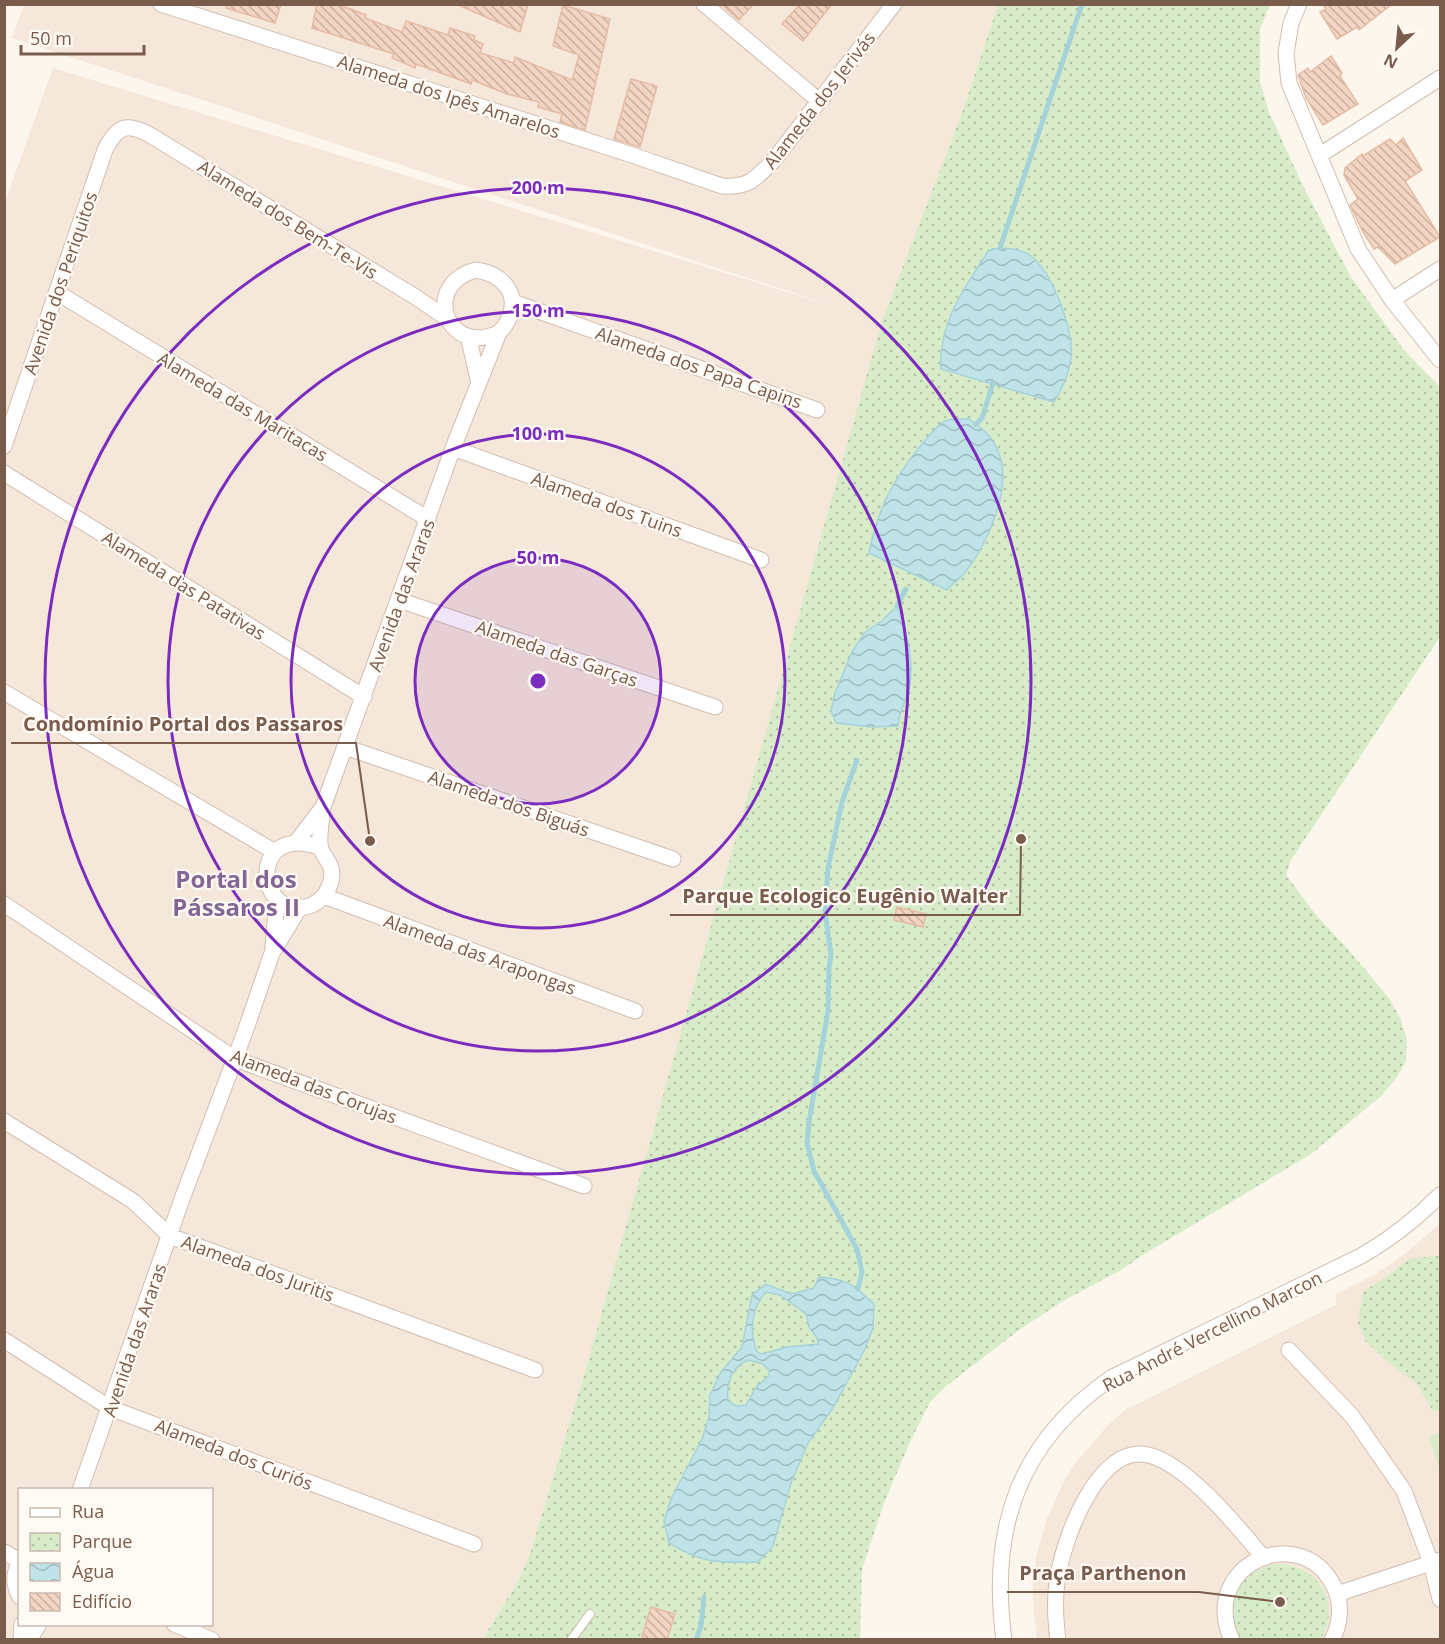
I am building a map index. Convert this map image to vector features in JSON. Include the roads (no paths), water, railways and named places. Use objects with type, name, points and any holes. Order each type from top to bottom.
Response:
[{"type":"street","name":"Alameda dos Ipês Amarelos","points":[[162,4],[722,186],[736,187]]},
{"type":"street","name":"Alameda dos Jerivás","points":[[736,187],[757,177],[773,161],[894,4]]},
{"type":"street","points":[[1299,4],[1291,23],[1286,53],[1289,83],[1358,249],[1392,300],[1440,360]]},
{"type":"street","points":[[704,5],[818,100]]},
{"type":"street","points":[[1320,155],[1440,78]]},
{"type":"street","name":"Avenida dos Periquitos","points":[[4,446],[105,150],[115,134],[125,128]]},
{"type":"street","name":"Alameda dos Bem-Te-Vis","points":[[125,128],[136,128],[150,135],[448,319]]},
{"type":"street","points":[[1392,300],[1440,269]]},
{"type":"street","points":[[476,270],[489,272],[501,279],[509,289],[513,302],[511,315],[498,335],[481,338],[468,336],[456,330],[448,319],[445,306],[446,293],[453,282],[463,274],[476,270]]},
{"type":"street","name":"Alameda das Maritacas","points":[[58,293],[428,519]]},
{"type":"street","name":"Alameda dos Papa Capins","points":[[513,302],[817,410]]},
{"type":"street","name":"Avenida das Araras","points":[[324,807],[453,448],[498,335]]},
{"type":"street","points":[[468,336],[479,382]]},
{"type":"street","name":"Alameda dos Tuins","points":[[453,448],[761,560]]},
{"type":"street","name":"Alameda das Patativas","points":[[4,473],[364,697]]},
{"type":"street","name":"Alameda das Garças","points":[[399,600],[715,707]]},
{"type":"street","points":[[4,692],[274,852]]},
{"type":"street","name":"Alameda dos Biguás","points":[[345,747],[673,859]]},
{"type":"street","points":[[297,842],[324,807]]},
{"type":"street","points":[[319,847],[297,842],[285,844],[274,852],[268,863],[266,876],[269,889],[277,899],[288,905],[309,906],[324,896],[330,886],[332,875],[330,864],[319,847],[324,807]]},
{"type":"street","name":"Alameda das Arapongas","points":[[324,896],[635,1011]]},
{"type":"street","points":[[272,953],[277,899]]},
{"type":"street","name":"Alameda das Corujas","points":[[4,904],[235,1059],[584,1186]]},
{"type":"street","points":[[272,953],[300,907]]},
{"type":"street","name":"Avenida das Araras","points":[[81,1488],[272,953]]},
{"type":"street","name":"Alameda dos Juritis","points":[[4,1121],[133,1201],[170,1236],[536,1370]]},
{"type":"street","name":"Rua André Vercellino Marcon","points":[[1004,1640],[1000,1611],[1000,1566],[1005,1526],[1018,1488],[1032,1458],[1050,1432],[1068,1412],[1086,1395],[1110,1378],[1378,1246],[1409,1224],[1440,1195]]},
{"type":"street","name":"Alameda dos Curiós","points":[[4,1340],[110,1408],[474,1544]]},
{"type":"street","points":[[1289,1350],[1352,1416],[1404,1491],[1436,1562],[1440,1599]]},
{"type":"street","points":[[1058,1640],[1056,1590],[1059,1571],[1072,1531],[1091,1491],[1102,1474],[1113,1463],[1129,1454],[1148,1454],[1186,1476],[1226,1513],[1263,1557]]},
{"type":"street","points":[[4,1552],[18,1560]]},
{"type":"street","points":[[1232,1640],[1225,1617],[1228,1592],[1241,1570],[1263,1557],[1288,1554],[1313,1563],[1332,1582],[1340,1607],[1339,1621],[1332,1640]]},
{"type":"street","points":[[1337,1594],[1436,1562]]},
{"type":"street","points":[[18,1567],[14,1580],[18,1591]]},
{"type":"street","points":[[29,1640],[38,1626]]},
{"type":"street","points":[[179,1626],[212,1640]]},
{"type":"lane","points":[[571,1640],[590,1614]]},
{"type":"water","points":[[1000,248],[1020,251],[1031,256],[1047,275],[1060,303],[1069,333],[1071,358],[1067,376],[1054,402],[941,369],[944,336],[955,306],[989,250]]},
{"type":"water","points":[[969,419],[985,432],[997,449],[1002,464],[1001,497],[989,531],[973,562],[947,590],[869,553],[882,508],[895,482],[912,457],[932,432],[945,421]]},
{"type":"water","points":[[897,606],[907,637],[911,669],[909,690],[898,726],[871,727],[836,723],[831,711],[835,693],[852,652],[864,633],[882,621]]},
{"type":"water","points":[[819,1277],[844,1281],[855,1288],[874,1304],[873,1328],[865,1349],[833,1408],[808,1443],[791,1483],[773,1546],[758,1562],[712,1561],[681,1550],[669,1543],[664,1521],[671,1499],[702,1439],[709,1417],[710,1395],[721,1372],[742,1347],[752,1295],[766,1284],[791,1294],[814,1288]],"holes":[[[766,1292],[780,1295],[806,1314],[809,1327],[817,1338],[818,1344],[787,1347],[762,1354],[757,1352],[752,1328],[754,1312]],[[748,1360],[763,1364],[769,1370],[769,1376],[757,1386],[746,1405],[736,1406],[728,1401],[729,1382],[737,1367]]]},
{"type":"waterway","points":[[1000,248],[1082,4]]},
{"type":"waterway","points":[[976,424],[982,418],[993,383]]},
{"type":"waterway","points":[[897,606],[906,589]]},
{"type":"waterway","points":[[857,760],[842,802],[828,868],[825,912],[831,955],[828,1011],[807,1143],[814,1171],[857,1249],[862,1272],[858,1289]]},
{"type":"waterway","points":[[696,1640],[701,1626],[704,1597]]},
{"type":"place","name":"Parque Ecologico Eugênio Walter","points":[[1021,839]]},
{"type":"place","name":"Condomínio Portal dos Passaros","points":[[370,841]]},
{"type":"place","name":"Praça Parthenon","points":[[1280,1602]]},
{"type":"district","name":"Portal dos Pássaros II","points":[[236,892]]}]
